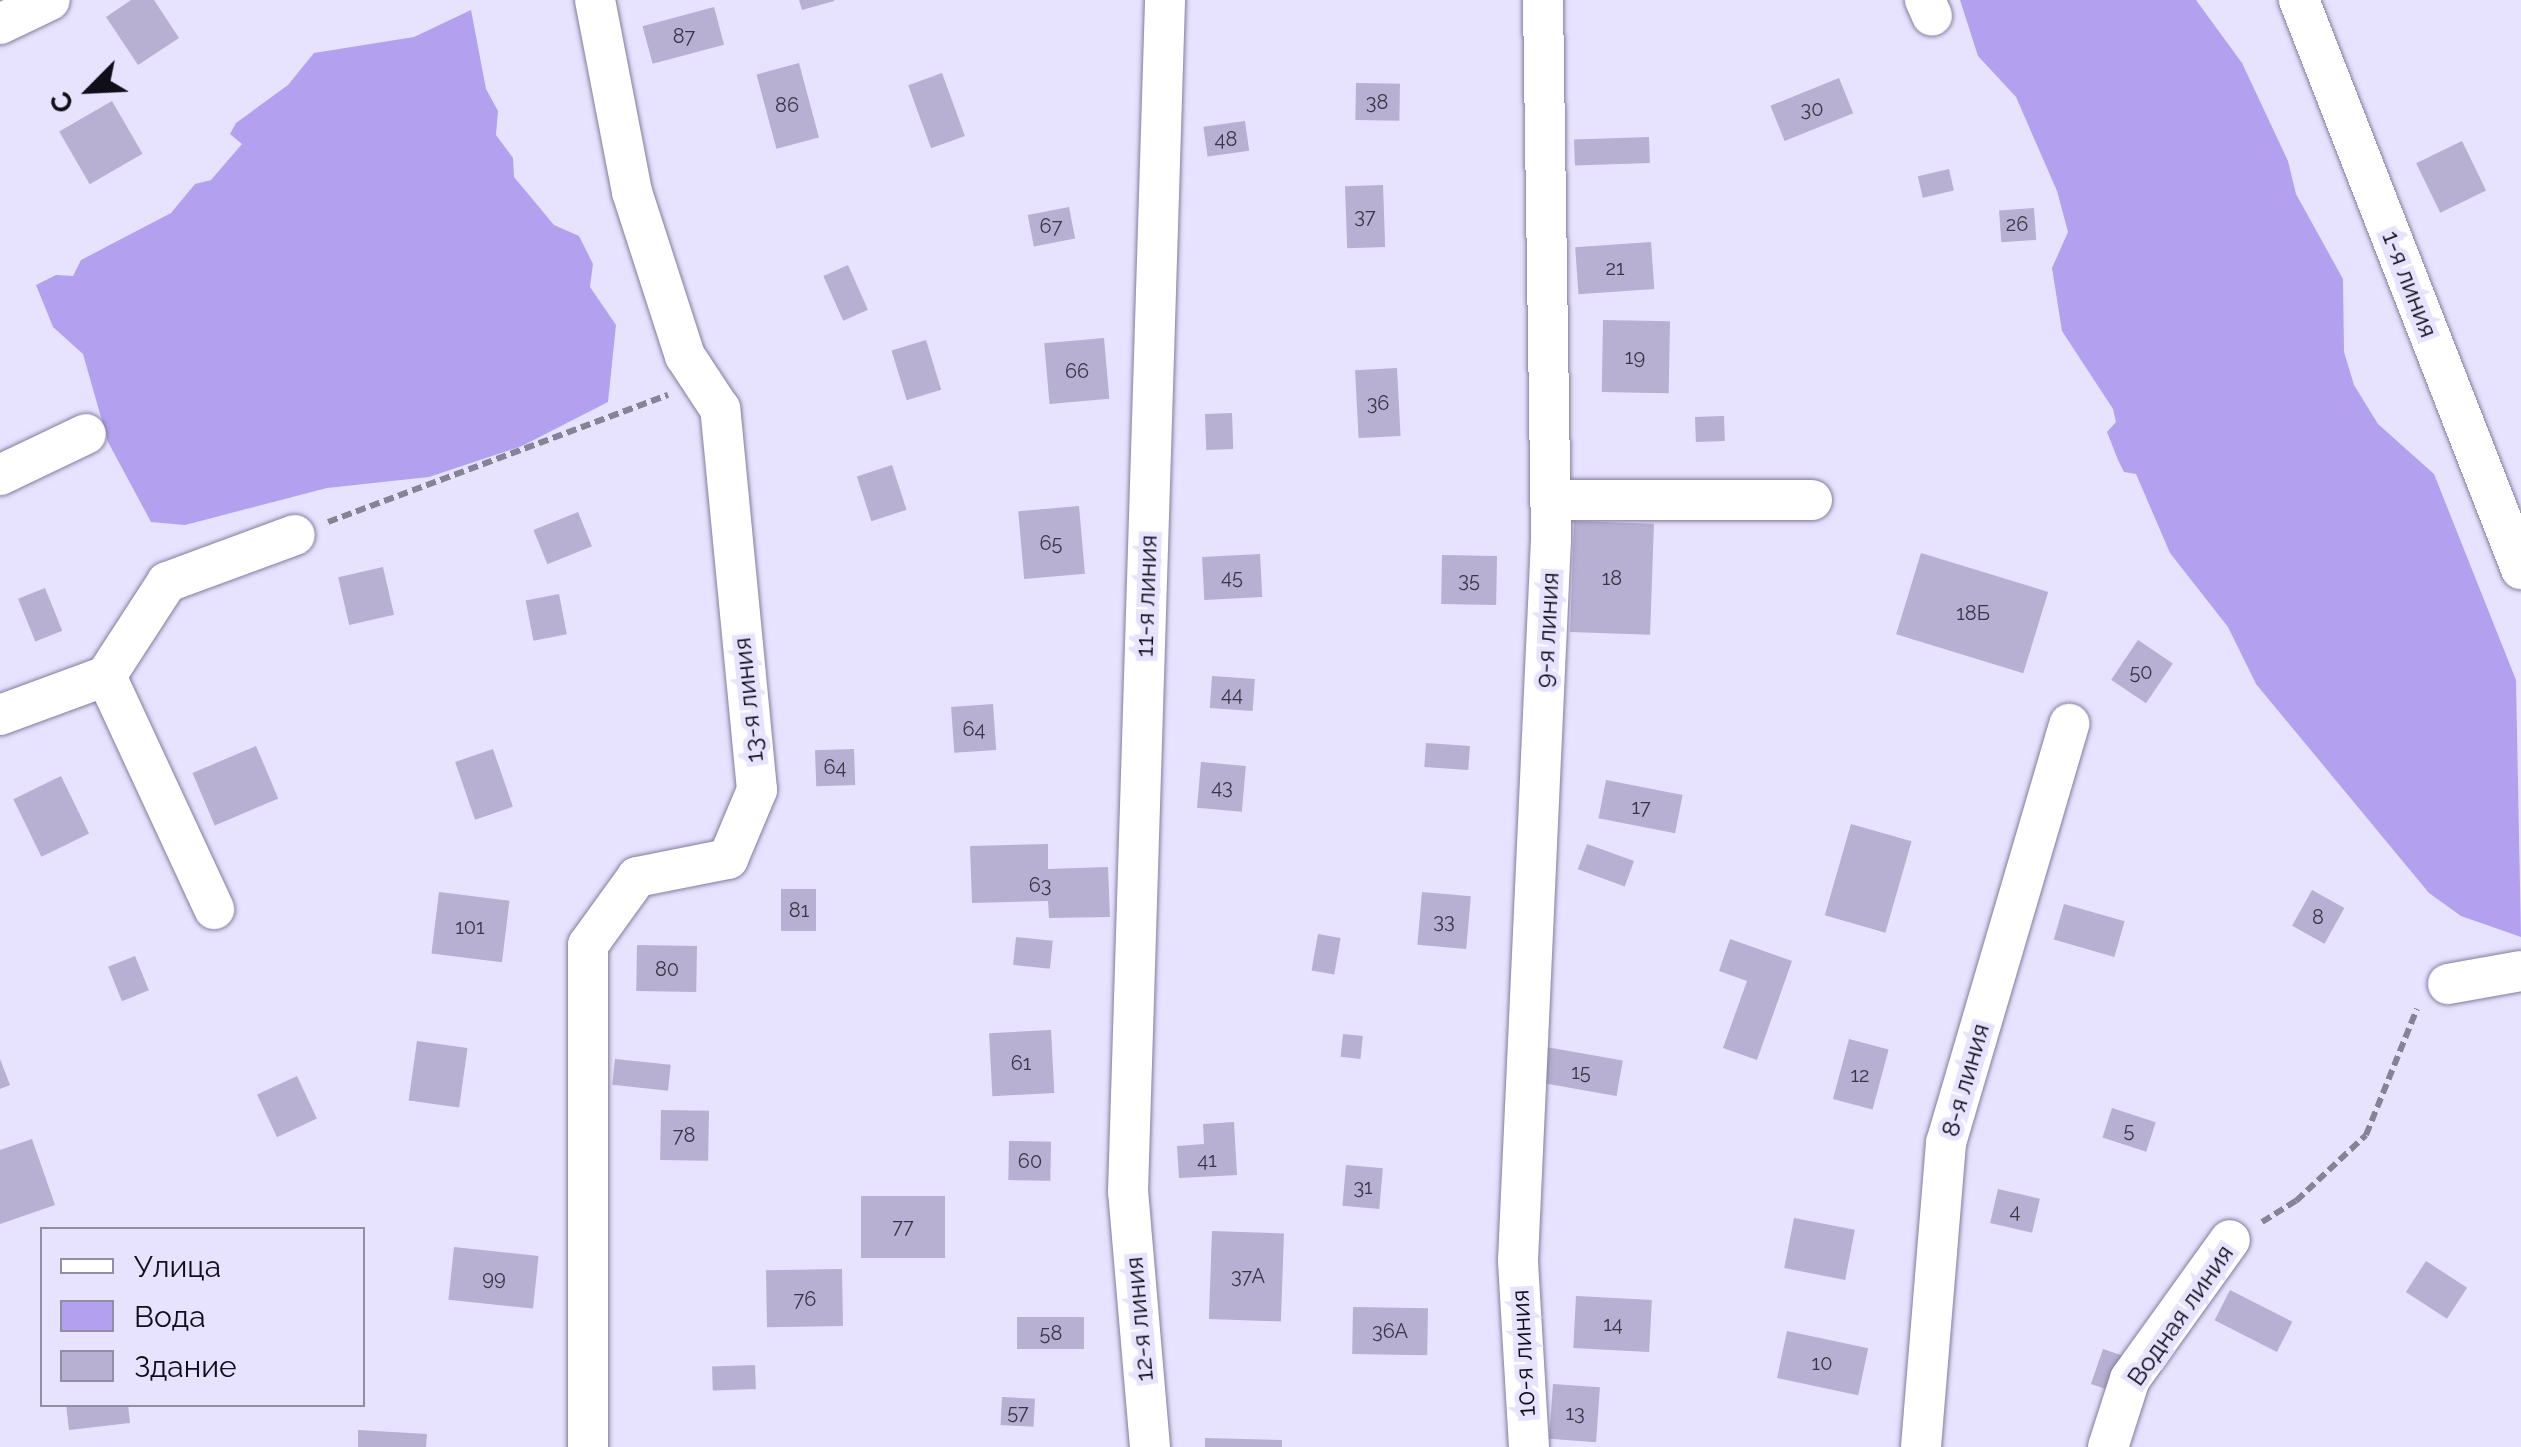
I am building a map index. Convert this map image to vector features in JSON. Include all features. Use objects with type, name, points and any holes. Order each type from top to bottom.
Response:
[{"type":"street","points":[[0,24],[50,0]]},
{"type":"street","name":"13-я линия","points":[[588,1447],[588,946],[637,877],[728,859],[756,790],[720,410],[706,380],[685,356],[632,192],[595,0]]},
{"type":"street","name":"11-я линия","points":[[1128,1192],[1165,0]]},
{"type":"street","name":"9-я линия","points":[[1518,1260],[1550,500],[1544,0]]},
{"type":"street","name":"1-я линия","points":[[2299,0],[2521,569]]},
{"type":"street","points":[[0,475],[86,434]]},
{"type":"street","points":[[1550,500],[1812,500]]},
{"type":"street","points":[[0,715],[106,676],[167,582],[295,534]]},
{"type":"street","points":[[106,676],[214,909]]},
{"type":"street","name":"8-я линия","points":[[1921,1447],[1946,1143],[2069,724]]},
{"type":"street","points":[[2448,984],[2521,971]]},
{"type":"street","name":"12-я линия","points":[[1128,1192],[1150,1447]]},
{"type":"street","name":"Водная линия","points":[[2108,1447],[2130,1379],[2230,1240]]},
{"type":"street","name":"10-я линия","points":[[1518,1260],[1529,1447]]},
{"type":"path","points":[[295,534],[706,380]]},
{"type":"path","name":"Водная линия","points":[[2230,1240],[2296,1201],[2366,1135],[2418,1006],[2448,984]]},
{"type":"water","points":[[1960,0],[2196,0],[2242,63],[2288,161],[2296,194],[2343,279],[2344,352],[2354,385],[2378,424],[2434,474],[2516,680],[2521,937],[2461,916],[2429,893],[2256,684],[2228,627],[2170,553],[2136,474],[2124,472],[2118,460],[2107,432],[2116,422],[2113,409],[2062,331],[2052,268],[2068,232],[2057,191],[2016,97],[1978,56]]},
{"type":"water","points":[[471,10],[486,89],[498,111],[496,135],[513,158],[514,177],[554,225],[579,236],[593,264],[590,287],[616,325],[608,402],[522,446],[429,477],[327,488],[185,525],[151,522],[108,442],[83,354],[53,327],[36,285],[56,275],[73,276],[81,260],[171,213],[195,184],[211,180],[242,144],[230,134],[236,123],[288,85],[314,53],[414,37]]},
{"type":"building","points":[[131,0],[154,0],[179,38],[138,65],[106,17]]},
{"type":"building","points":[[799,0],[834,0],[834,1],[802,10]]},
{"type":"building","points":[[714,7],[724,45],[653,64],[643,26]]},
{"type":"building","points":[[799,63],[819,137],[776,149],[756,74]]},
{"type":"building","points":[[942,73],[965,136],[931,148],[908,85]]},
{"type":"building","points":[[1839,78],[1853,113],[1785,141],[1770,106]]},
{"type":"building","points":[[1356,83],[1400,84],[1399,121],[1355,120]]},
{"type":"building","points":[[112,101],[142,154],[90,184],[59,132]]},
{"type":"building","points":[[1245,121],[1249,151],[1208,157],[1203,127]]},
{"type":"building","points":[[1649,137],[1650,163],[1575,166],[1574,140]]},
{"type":"building","points":[[2462,141],[2486,190],[2440,213],[2416,163]]},
{"type":"building","points":[[1949,169],[1954,190],[1923,198],[1918,176]]},
{"type":"building","points":[[1383,185],[1385,247],[1347,248],[1345,186]]},
{"type":"building","points":[[1069,207],[1075,238],[1034,246],[1028,215]]},
{"type":"building","points":[[2034,208],[2036,240],[2001,242],[1999,210]]},
{"type":"building","points":[[1651,242],[1654,289],[1578,294],[1575,247]]},
{"type":"building","points":[[848,265],[868,310],[843,321],[823,276]]},
{"type":"building","points":[[1603,320],[1670,321],[1669,393],[1602,392]]},
{"type":"building","points":[[1104,338],[1109,399],[1050,404],[1044,343]]},
{"type":"building","points":[[926,340],[941,390],[907,400],[892,351]]},
{"type":"building","points":[[1397,368],[1401,436],[1359,438],[1355,370]]},
{"type":"building","points":[[1232,413],[1233,449],[1206,450],[1205,414]]},
{"type":"building","points":[[1724,416],[1725,441],[1696,442],[1695,417]]},
{"type":"building","points":[[892,465],[907,510],[871,521],[857,476]]},
{"type":"building","points":[[1079,506],[1085,574],[1024,579],[1018,511]]},
{"type":"building","points":[[578,512],[592,546],[547,564],[533,530]]},
{"type":"building","points":[[1574,521],[1654,524],[1650,635],[1570,632]]},
{"type":"building","points":[[1921,553],[2048,592],[2023,673],[1896,634]]},
{"type":"building","points":[[1260,554],[1262,597],[1204,600],[1202,557]]},
{"type":"building","points":[[1442,555],[1497,556],[1496,605],[1441,604]]},
{"type":"building","points":[[383,567],[394,615],[349,625],[338,577]]},
{"type":"building","points":[[45,588],[62,631],[35,642],[18,599]]},
{"type":"building","points":[[559,594],[567,634],[533,641],[526,600]]},
{"type":"building","points":[[2138,640],[2173,663],[2146,703],[2111,680]]},
{"type":"building","points":[[1212,676],[1255,679],[1253,711],[1210,708]]},
{"type":"building","points":[[993,704],[996,750],[954,753],[951,707]]},
{"type":"building","points":[[1426,743],[1470,746],[1468,770],[1424,767]]},
{"type":"building","points":[[256,746],[278,798],[215,825],[192,773]]},
{"type":"building","points":[[493,749],[513,807],[475,820],[455,762]]},
{"type":"building","points":[[854,749],[855,785],[816,786],[815,750]]},
{"type":"building","points":[[1201,762],[1246,766],[1242,812],[1197,808]]},
{"type":"building","points":[[61,776],[89,834],[41,857],[13,799]]},
{"type":"building","points":[[1606,780],[1683,795],[1675,833],[1599,818]]},
{"type":"building","points":[[1851,824],[1912,841],[1885,933],[1825,915]]},
{"type":"building","points":[[1048,844],[1048,869],[1108,867],[1110,917],[1049,918],[1048,901],[972,903],[970,846]]},
{"type":"building","points":[[1587,844],[1634,861],[1625,886],[1578,869]]},
{"type":"building","points":[[781,889],[816,889],[816,931],[781,931]]},
{"type":"building","points":[[2312,890],[2344,908],[2324,944],[2292,926]]},
{"type":"building","points":[[439,892],[509,901],[502,962],[431,954]]},
{"type":"building","points":[[1422,892],[1471,896],[1466,949],[1417,945]]},
{"type":"building","points":[[2064,904],[2125,921],[2114,957],[2054,940]]},
{"type":"building","points":[[1318,934],[1341,938],[1334,974],[1312,970]]},
{"type":"building","points":[[1016,937],[1053,941],[1050,969],[1013,965]]},
{"type":"building","points":[[1730,939],[1792,961],[1757,1060],[1723,1048],[1747,981],[1719,971]]},
{"type":"building","points":[[637,945],[697,946],[696,992],[636,991]]},
{"type":"building","points":[[135,956],[149,990],[122,1001],[108,967]]},
{"type":"building","points":[[1051,1030],[1054,1093],[992,1096],[989,1033]]},
{"type":"building","points":[[1343,1034],[1363,1036],[1360,1059],[1341,1057]]},
{"type":"building","points":[[1849,1039],[1889,1050],[1873,1109],[1833,1099]]},
{"type":"building","points":[[417,1041],[468,1048],[459,1108],[409,1100]]},
{"type":"building","points":[[1546,1047],[1623,1061],[1617,1096],[1540,1082]]},
{"type":"building","points":[[0,1059],[10,1085],[0,1089]]},
{"type":"building","points":[[615,1059],[671,1065],[668,1091],[612,1085]]},
{"type":"building","points":[[297,1076],[317,1119],[277,1137],[257,1095]]},
{"type":"building","points":[[2112,1108],[2156,1122],[2146,1152],[2102,1137]]},
{"type":"building","points":[[661,1110],[709,1111],[708,1161],[660,1160]]},
{"type":"building","points":[[1234,1122],[1237,1175],[1179,1178],[1177,1146],[1204,1144],[1203,1124]]},
{"type":"building","points":[[32,1139],[55,1205],[0,1224],[0,1150]]},
{"type":"building","points":[[1009,1141],[1051,1142],[1050,1181],[1008,1180]]},
{"type":"building","points":[[1346,1165],[1383,1168],[1379,1209],[1342,1206]]},
{"type":"building","points":[[1998,1189],[2040,1199],[2032,1233],[1990,1223]]},
{"type":"building","points":[[861,1196],[945,1196],[945,1258],[861,1258]]},
{"type":"building","points":[[1794,1218],[1855,1230],[1845,1280],[1784,1268]]},
{"type":"building","points":[[1212,1231],[1284,1234],[1281,1321],[1209,1319]]},
{"type":"building","points":[[454,1247],[539,1256],[533,1309],[448,1300]]},
{"type":"building","points":[[2426,1261],[2467,1288],[2447,1319],[2406,1292]]},
{"type":"building","points":[[842,1269],[843,1326],[767,1327],[766,1270]]},
{"type":"building","points":[[2230,1290],[2292,1322],[2277,1352],[2215,1320]]},
{"type":"building","points":[[1576,1296],[1652,1300],[1649,1352],[1573,1348]]},
{"type":"building","points":[[1353,1307],[1428,1308],[1427,1355],[1352,1354]]},
{"type":"building","points":[[1017,1317],[1084,1317],[1084,1349],[1017,1349]]},
{"type":"building","points":[[1787,1331],[1868,1348],[1858,1395],[1777,1378]]},
{"type":"building","points":[[2103,1349],[2123,1356],[2111,1391],[2091,1384]]},
{"type":"building","points":[[755,1365],[756,1389],[713,1390],[712,1367]]},
{"type":"building","points":[[1553,1384],[1600,1387],[1596,1442],[1549,1439]]},
{"type":"building","points":[[1002,1397],[1035,1399],[1033,1427],[1001,1425]]},
{"type":"building","points":[[66,1407],[128,1407],[130,1423],[69,1430]]},
{"type":"building","points":[[358,1430],[427,1434],[426,1447],[358,1447]]},
{"type":"building","points":[[1205,1438],[1282,1440],[1282,1447],[1205,1447]]}]
